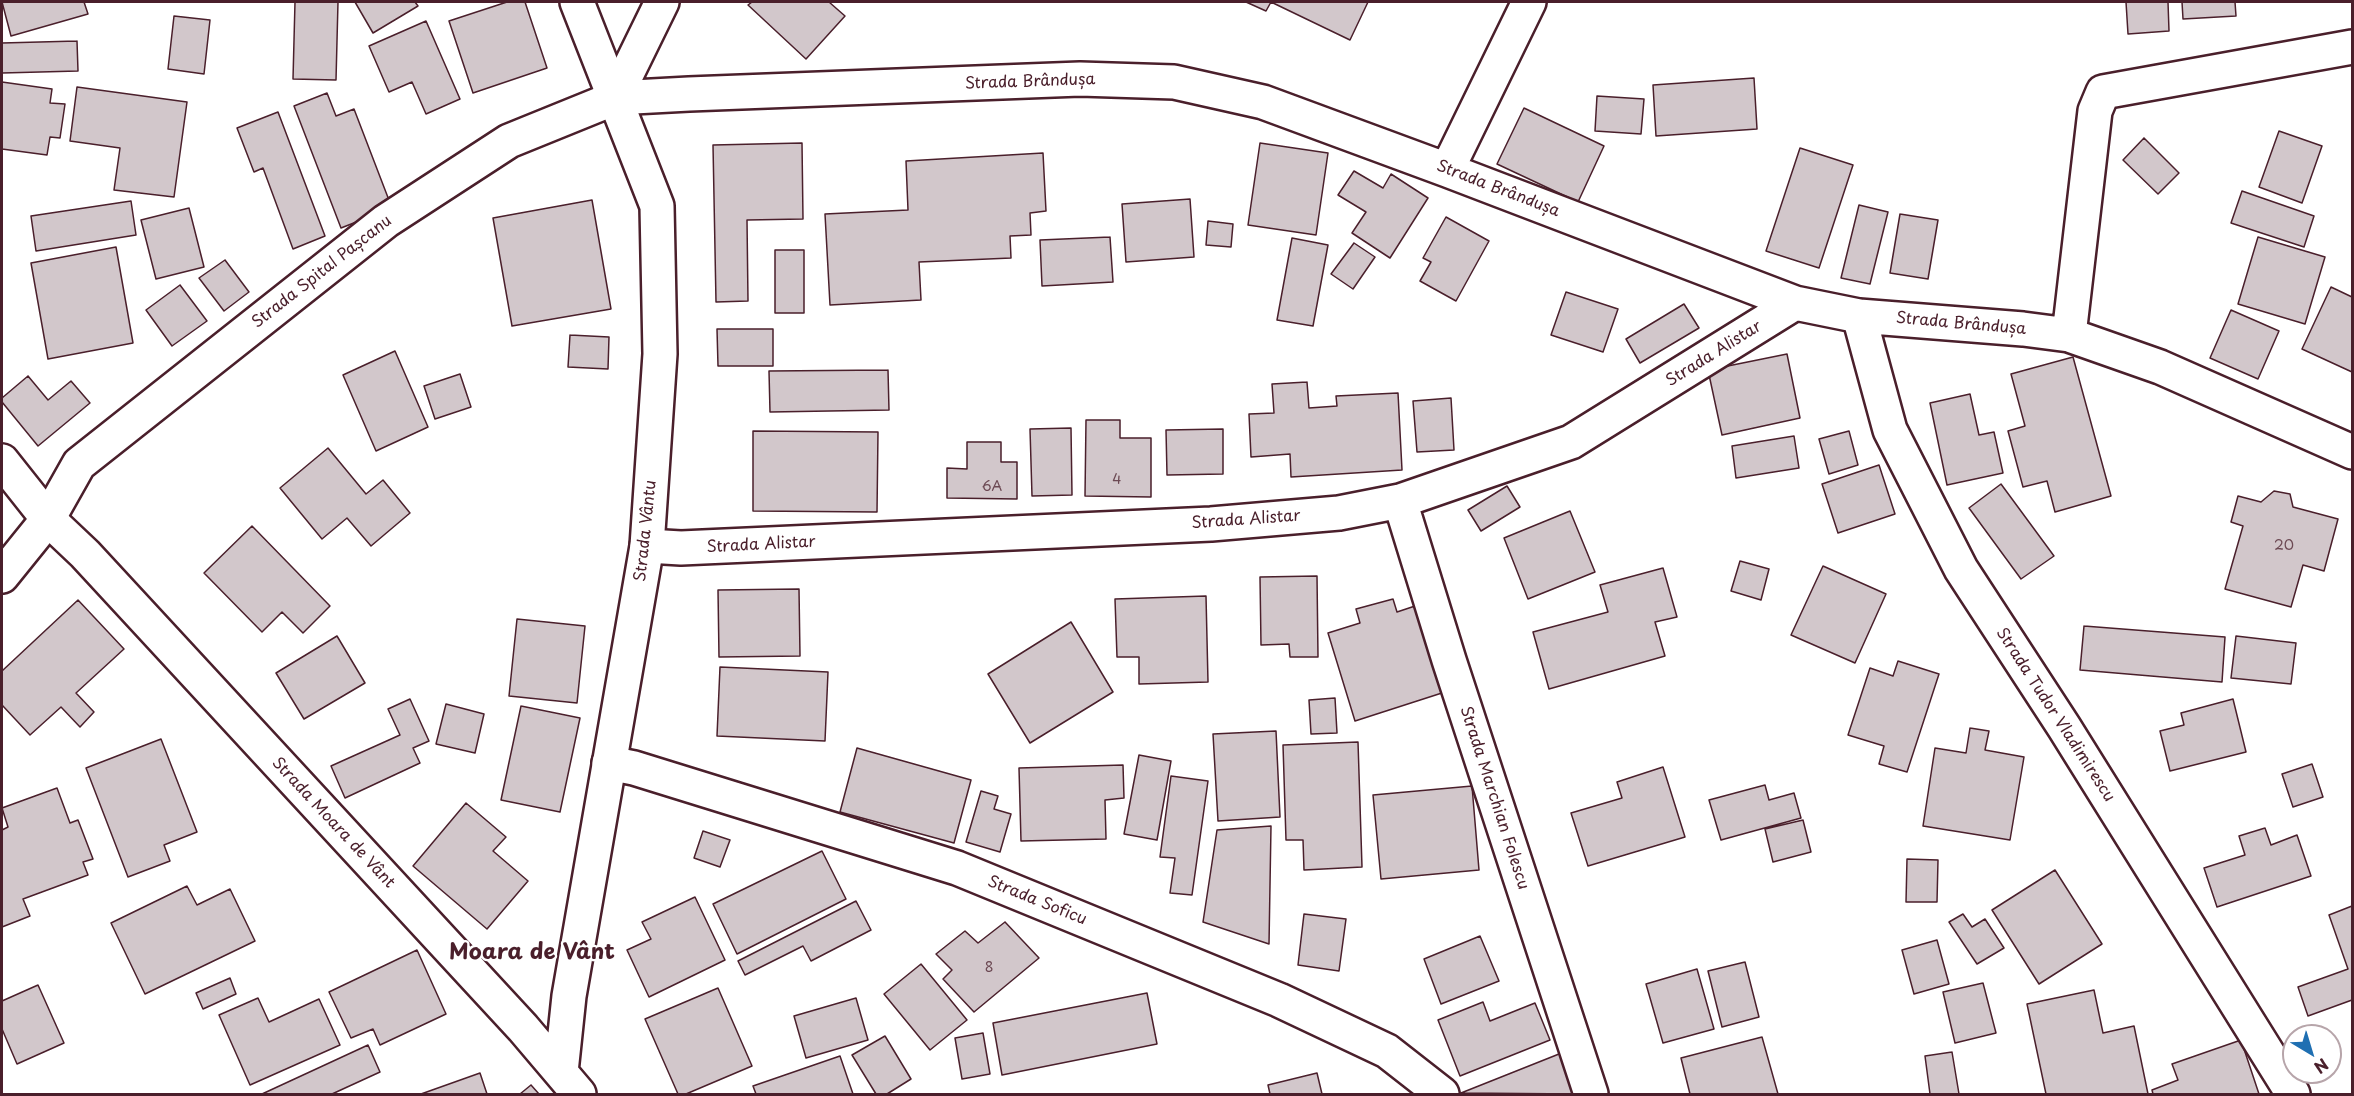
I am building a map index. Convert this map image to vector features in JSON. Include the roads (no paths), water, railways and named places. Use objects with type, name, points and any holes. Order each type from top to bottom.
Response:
[{"type":"street","points":[[577,2],[615,98]]},
{"type":"street","points":[[615,98],[662,2]]},
{"type":"street","points":[[1448,170],[1529,2]]},
{"type":"street","points":[[2069,335],[2095,111],[2103,92],[2252,67],[2352,47]]},
{"type":"street","name":"Strada Brândușa","points":[[615,98],[1080,79],[1174,82],[1263,102],[1795,303],[1859,316],[2023,328],[2069,335],[2160,367],[2352,452]]},
{"type":"street","name":"Strada Spital Pașcanu","points":[[2,576],[48,519],[79,464],[386,221],[509,141],[615,98]]},
{"type":"street","name":"Strada Vântu","points":[[570,1083],[569,996],[647,546],[660,354],[657,206],[615,98]]},
{"type":"street","name":"Strada Alistar","points":[[647,546],[693,548],[1211,524],[1339,513],[1400,501],[1571,442],[1795,303]]},
{"type":"street","name":"Strada Tudor Vladimirescu","points":[[1859,316],[1890,430],[1960,569],[2070,736],[2293,1095]]},
{"type":"street","name":"Strada Moara de Vânt","points":[[2,461],[48,519],[85,554],[523,1028],[570,1083]]},
{"type":"street","name":"Strada Marchian Folescu","points":[[1400,501],[1449,660],[1591,1095]]},
{"type":"street","name":"Strada Soficu","points":[[609,763],[634,768],[957,868],[1279,1000],[1387,1051],[1442,1095]]},
{"type":"district","name":"Moara de Vânt","points":[[532,953]]}]
